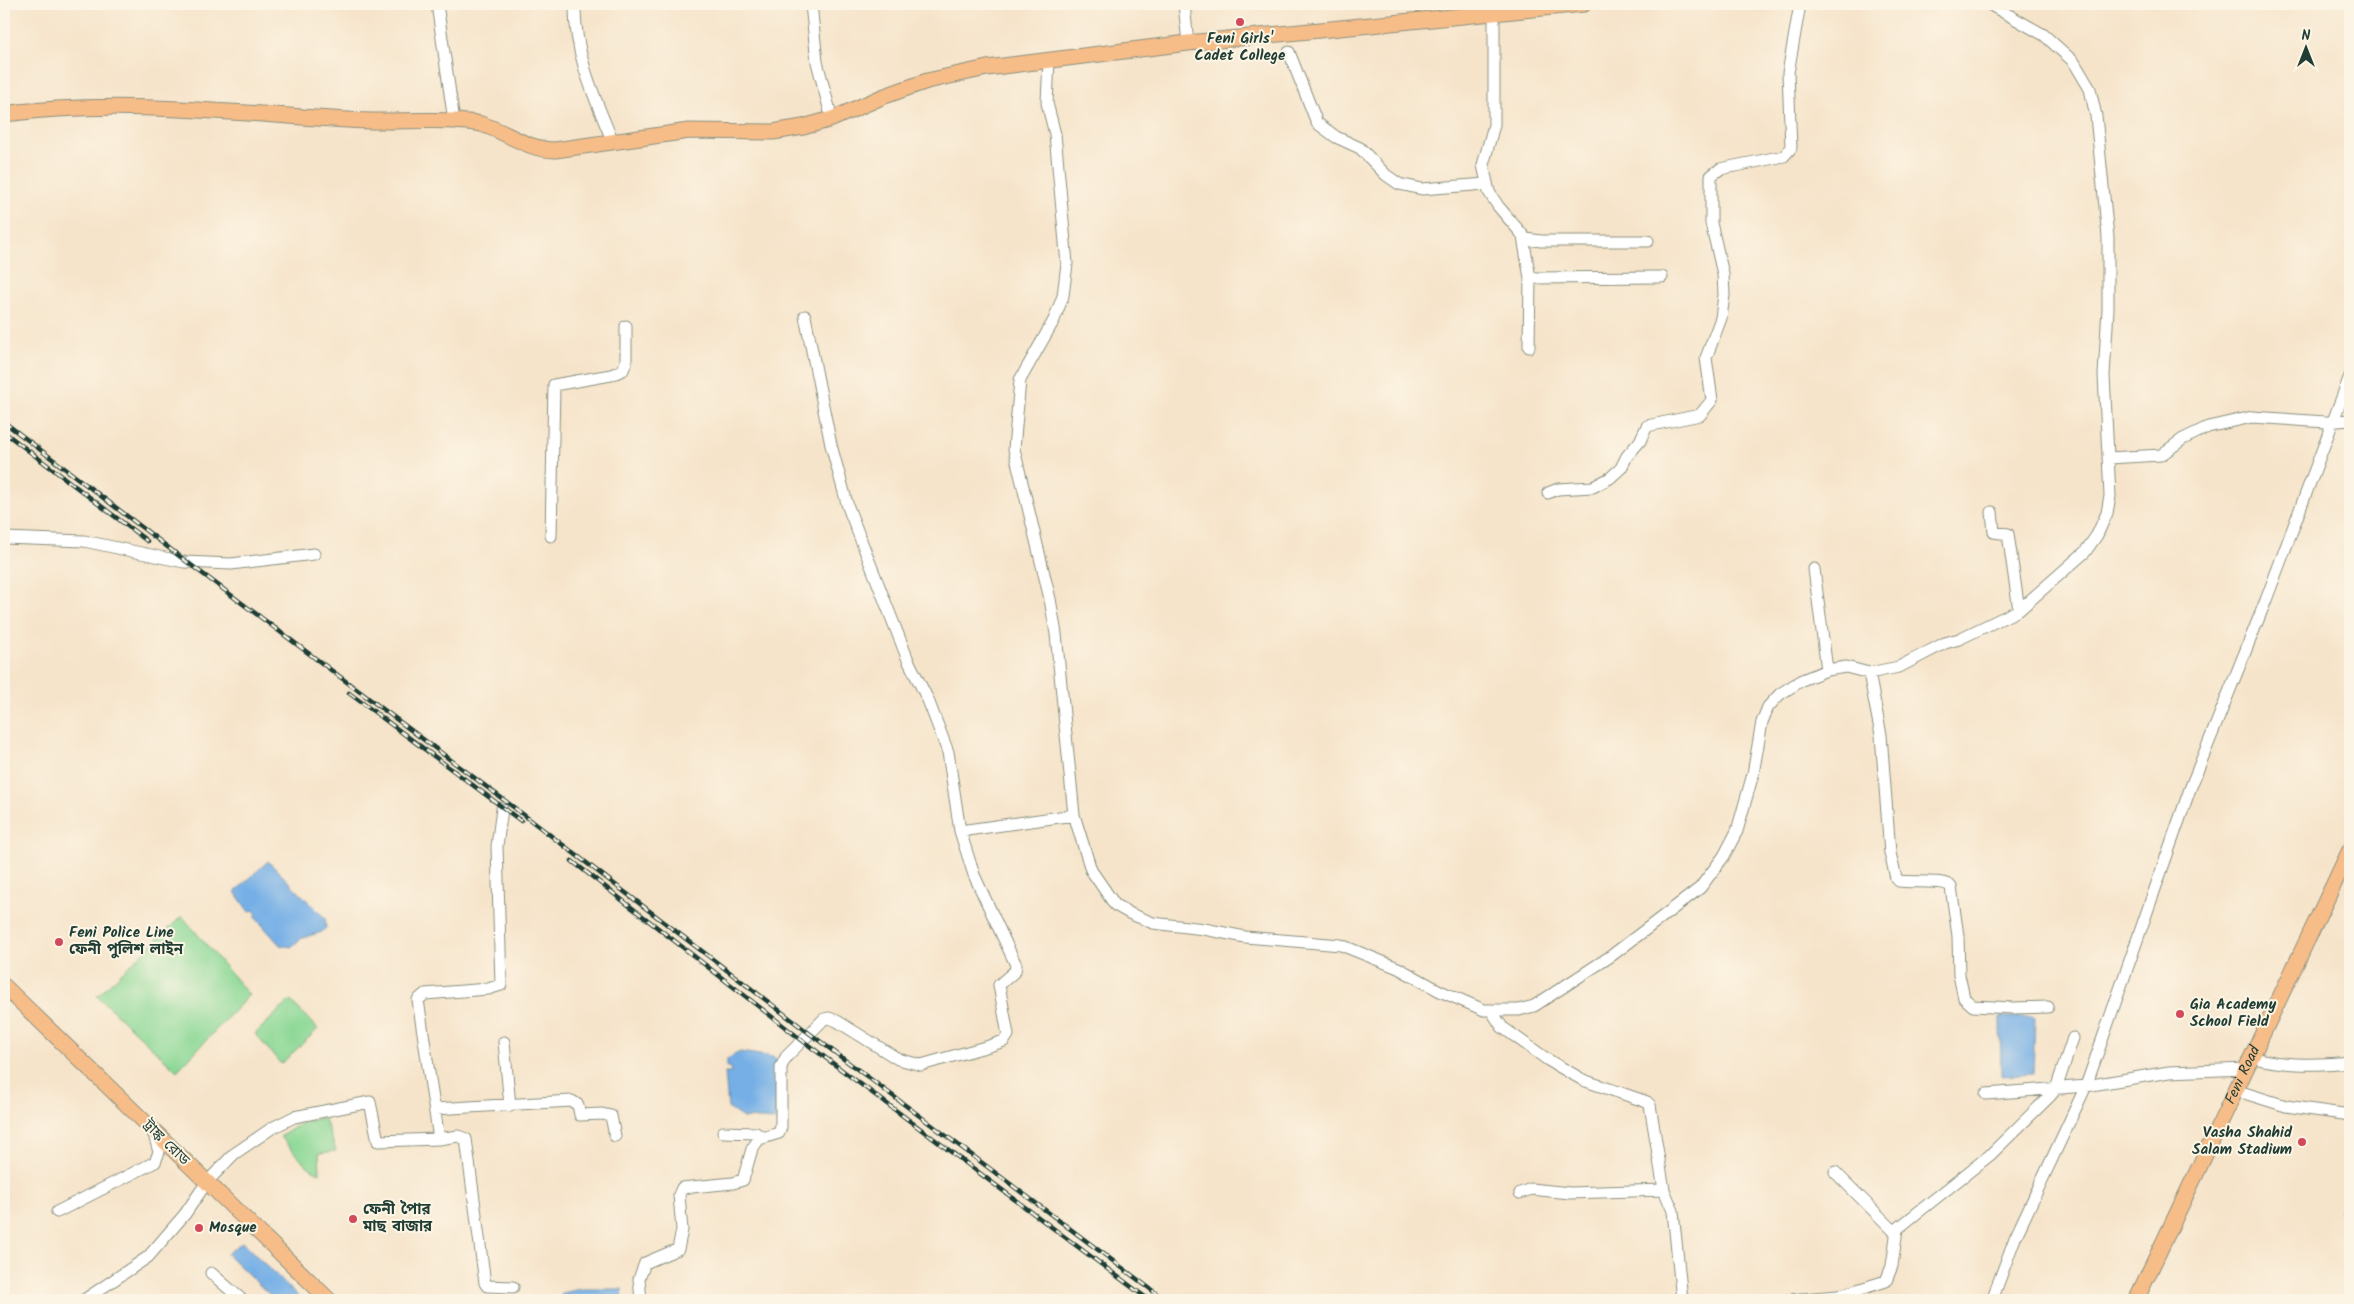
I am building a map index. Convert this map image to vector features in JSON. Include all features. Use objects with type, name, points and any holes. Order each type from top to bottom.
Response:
[{"type":"main road","points":[[4,114],[44,108],[106,106],[367,122],[454,121],[480,124],[543,150],[556,150],[612,140],[689,131],[773,132],[803,128],[832,119],[882,97],[927,81],[987,68],[1188,43],[1584,4]]},
{"type":"main road","name":"Feni Road","points":[[2136,1300],[2252,1064],[2350,850]]},
{"type":"main road","points":[[2145,1300],[2241,1092],[2252,1064],[2350,868]]},
{"type":"main road","name":"ট্রাঙ্ক রোড","points":[[4,986],[329,1300]]},
{"type":"street","points":[[437,4],[454,121]]},
{"type":"street","points":[[575,4],[575,22],[581,58],[590,90],[612,140]]},
{"type":"street","points":[[811,4],[817,62],[832,119]]},
{"type":"street","points":[[1184,4],[1188,43]]},
{"type":"street","points":[[1548,493],[1558,489],[1593,487],[1610,478],[1621,468],[1627,456],[1640,441],[1647,426],[1700,416],[1712,400],[1706,358],[1721,318],[1724,295],[1723,274],[1712,223],[1711,176],[1720,169],[1784,156],[1792,148],[1788,73],[1800,4]]},
{"type":"street","points":[[1049,60],[1047,103],[1055,134],[1067,264],[1063,296],[1054,320],[1020,380],[1014,450],[1050,599],[1056,634],[1074,815],[1091,870],[1114,905],[1153,923],[1204,929],[1245,937],[1341,945],[1398,968],[1440,991],[1491,1010],[1519,1010],[1534,1006],[1611,956],[1700,888],[1724,856],[1737,831],[1753,774],[1762,722],[1768,707],[1780,694],[1802,680],[1827,670],[1846,667],[1869,673],[1899,667],[1945,642],[1959,639],[2019,610],[2067,570],[2098,534],[2107,513],[2110,496],[2104,375],[2108,309],[2108,238],[2096,116],[2090,89],[2074,62],[2044,35],[1990,4]]},
{"type":"street","points":[[1494,13],[1494,125],[1483,165],[1486,184],[1498,206],[1523,238],[1530,278],[1529,347]]},
{"type":"street","points":[[1289,52],[1317,123],[1336,136],[1360,148],[1386,175],[1399,184],[1422,189],[1486,184]]},
{"type":"street","points":[[1523,238],[1541,241],[1648,241]]},
{"type":"street","points":[[1530,278],[1662,277]]},
{"type":"street","points":[[642,1300],[639,1279],[645,1263],[678,1250],[682,1230],[679,1195],[682,1188],[733,1183],[743,1180],[752,1149],[758,1139],[779,1133],[781,1127],[781,1068],[786,1057],[824,1019],[829,1018],[837,1021],[898,1059],[921,1065],[1004,1041],[1008,1035],[999,985],[1015,971],[1016,965],[974,874],[960,831],[948,752],[928,700],[908,660],[848,507],[831,445],[805,316]]},
{"type":"street","points":[[552,536],[554,385],[611,375],[623,370],[626,362],[626,326]]},
{"type":"street","points":[[1992,1300],[2015,1238],[2086,1086],[2193,781],[2266,600],[2350,376]]},
{"type":"street","points":[[2109,458],[2161,455],[2183,439],[2208,428],[2252,417],[2326,422],[2350,420]]},
{"type":"street","points":[[1992,512],[1994,532],[2008,534],[2019,610]]},
{"type":"street","points":[[4,538],[84,541],[184,562],[231,564],[314,554]]},
{"type":"street","points":[[1814,569],[1827,670]]},
{"type":"street","points":[[1869,673],[1881,735],[1890,852],[1896,878],[1899,881],[1919,883],[1944,882],[1951,887],[1958,936],[1959,975],[1964,998],[1968,1003],[1983,1007],[2048,1007]]},
{"type":"street","points":[[439,1139],[419,999],[425,994],[488,989],[501,985],[497,846],[502,809]]},
{"type":"street","points":[[960,831],[1074,815]]},
{"type":"street","points":[[1491,1010],[1502,1027],[1548,1060],[1583,1080],[1647,1102],[1650,1105],[1664,1190],[1673,1211],[1682,1300]]},
{"type":"street","points":[[1788,1300],[1838,1296],[1886,1281],[1892,1266],[1897,1229],[1990,1155],[2056,1089],[2073,1038]]},
{"type":"street","points":[[504,1042],[510,1106]]},
{"type":"street","points":[[1986,1094],[2086,1086],[2169,1072],[2252,1064],[2303,1066],[2350,1062]]},
{"type":"street","points":[[2241,1092],[2286,1106],[2350,1115]]},
{"type":"street","points":[[435,1109],[576,1102],[580,1115],[602,1114],[611,1116],[615,1136]]},
{"type":"street","points":[[84,1300],[148,1257],[185,1214],[207,1182],[234,1154],[294,1117],[366,1103],[372,1104],[378,1141],[439,1139],[458,1136],[466,1139],[485,1283],[491,1287],[512,1287]]},
{"type":"street","points":[[57,1212],[155,1162],[159,1152],[153,1130]]},
{"type":"street","points":[[723,1132],[747,1131],[756,1133],[763,1138]]},
{"type":"street","points":[[1835,1172],[1896,1233]]},
{"type":"street","points":[[1520,1193],[1531,1189],[1570,1193],[1664,1190]]},
{"type":"street","points":[[211,1273],[242,1300]]},
{"type":"green space","points":[[182,916],[249,995],[177,1071],[97,996]]},
{"type":"green space","points":[[290,1000],[318,1029],[281,1064],[255,1034]]},
{"type":"green space","points":[[324,1117],[336,1151],[319,1153],[320,1173],[304,1163],[280,1137],[301,1123]]},
{"type":"water","points":[[268,861],[325,918],[326,928],[322,932],[302,938],[291,947],[280,945],[255,917],[257,914],[253,910],[249,912],[235,892]]},
{"type":"water","points":[[2000,1017],[2035,1017],[2033,1074],[2001,1076]]},
{"type":"water","points":[[740,1052],[773,1057],[779,1063],[776,1120],[743,1118],[728,1108],[725,1073],[731,1073],[731,1069],[727,1067],[727,1059]]},
{"type":"water","points":[[242,1242],[302,1300],[275,1300],[227,1254]]},
{"type":"water","points":[[580,1289],[622,1289],[623,1300],[558,1300],[563,1293]]},
{"type":"railway","points":[[4,422],[809,1033],[1165,1300]]},
{"type":"railway","points":[[4,432],[147,541]]},
{"type":"railway","points":[[349,693],[521,821]]},
{"type":"railway","points":[[572,861],[803,1041],[1149,1300]]},
{"type":"place","name":"Feni Girls' Cadet College","points":[[1240,22]]},
{"type":"place","name":"Feni Police Line ফেনী পুলিশ লাইন","points":[[59,942]]},
{"type":"place","name":"Gia Academy School Field","points":[[2180,1014]]},
{"type":"place","name":"Vasha Shahid Salam Stadium","points":[[2302,1142]]},
{"type":"place","name":"ফেনী পৈার মাছ বাজার","points":[[353,1219]]},
{"type":"place","name":"Mosque","points":[[199,1228]]}]
